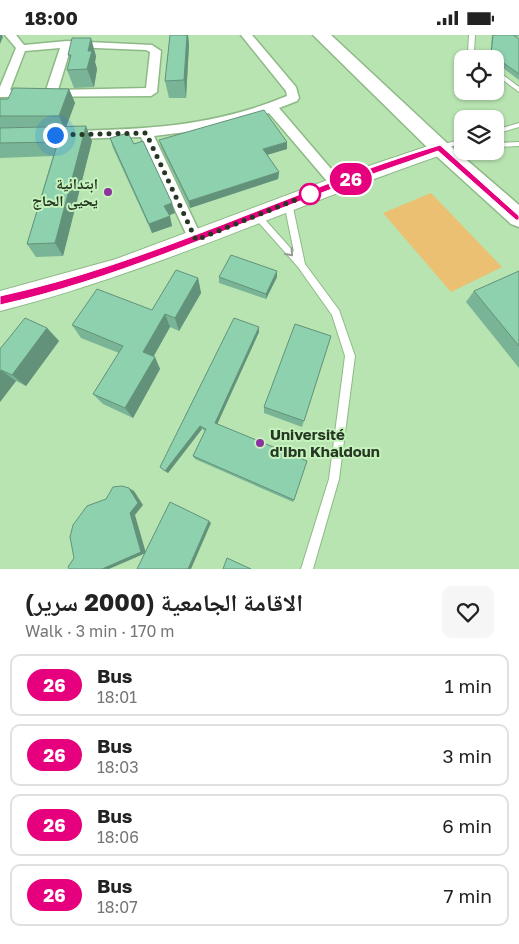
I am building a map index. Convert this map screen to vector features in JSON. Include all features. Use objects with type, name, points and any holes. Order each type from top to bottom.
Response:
[{"type":"main road","points":[[321,35],[440,148],[519,218]]},
{"type":"main road","points":[[0,301],[41,291],[157,254],[337,184],[440,148]]},
{"type":"street","points":[[10,35],[21,48]]},
{"type":"street","points":[[58,135],[166,132],[233,121],[272,108],[293,98],[292,90],[246,35]]},
{"type":"street","points":[[67,45],[148,47],[156,51],[151,92],[3,94],[21,48],[67,45]]},
{"type":"street","points":[[51,92],[67,45]]},
{"type":"street","points":[[272,108],[337,184]]},
{"type":"street","points":[[146,133],[196,240]]},
{"type":"lane","points":[[471,50],[472,35]]},
{"type":"lane","points":[[504,78],[519,90]]},
{"type":"lane","points":[[504,129],[519,125]]},
{"type":"lane","points":[[440,148],[454,144]]},
{"type":"lane","points":[[504,145],[519,144]]},
{"type":"lane","points":[[440,148],[454,147]]},
{"type":"lane","points":[[288,203],[301,265]]},
{"type":"lane","points":[[257,216],[301,265],[336,313],[350,356],[334,479],[307,569]]},
{"type":"shaded area","points":[[431,193],[502,267],[451,292],[383,213]]},
{"type":"building","points":[[170,35],[187,35],[184,80],[165,81]]},
{"type":"building","points":[[493,35],[513,35],[519,39],[519,74],[504,63],[504,50],[491,50]]},
{"type":"building","points":[[72,38],[91,38],[88,51],[92,51],[87,69],[67,70],[71,55],[68,55]]},
{"type":"building","points":[[13,88],[69,89],[59,116],[0,116],[0,99],[8,99]]},
{"type":"building","points":[[264,110],[287,142],[263,149],[279,172],[189,201],[159,140]]},
{"type":"building","points":[[86,126],[55,243],[27,244],[58,142],[0,143],[0,128]]},
{"type":"building","points":[[128,133],[134,144],[143,141],[172,203],[164,206],[170,216],[149,224],[110,138]]},
{"type":"building","points":[[231,255],[277,271],[266,294],[219,277]]},
{"type":"building","points":[[176,270],[198,278],[175,318],[165,314],[143,352],[155,357],[125,408],[93,394],[123,346],[72,325],[97,289],[152,310]]},
{"type":"building","points":[[519,271],[519,346],[474,291]]},
{"type":"building","points":[[25,318],[47,328],[12,375],[1,370],[0,372],[0,349]]},
{"type":"building","points":[[234,318],[259,327],[215,423],[307,461],[294,500],[193,456],[206,429],[200,426],[165,471],[160,467]]},
{"type":"building","points":[[295,324],[331,336],[304,421],[264,407]]},
{"type":"building","points":[[122,486],[129,488],[138,503],[130,513],[141,552],[102,569],[69,569],[68,567],[74,558],[70,537],[73,525],[87,506],[106,499],[113,487]]},
{"type":"building","points":[[170,502],[209,521],[188,569],[137,569]]},
{"type":"building","points":[[227,558],[251,569],[223,569]]},
{"type":"bus line","name":"26","points":[[0,301],[41,291],[157,254],[322,189],[440,148],[519,218]]},
{"type":"place","name":"ابتدائية يحيى الحاج","points":[[108,192]]},
{"type":"place","name":"Université d'Ibn Khaldoun","points":[[260,443]]},
{"type":"route","points":[[55,135],[146,133],[196,240],[310,194]]}]
